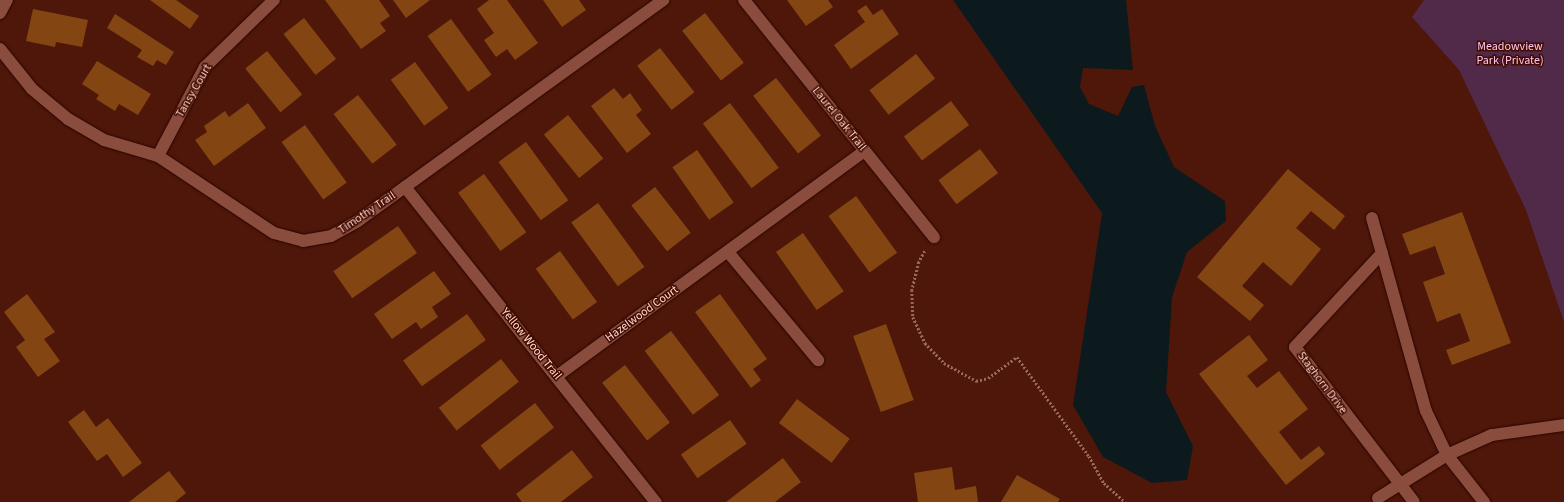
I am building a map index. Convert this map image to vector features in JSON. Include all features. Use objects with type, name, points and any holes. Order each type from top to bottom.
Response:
[{"type":"street","points":[[0,13],[7,0]]},
{"type":"street","name":"Tansy Court","points":[[158,156],[205,67],[274,0]]},
{"type":"street","name":"Timothy Trail","points":[[0,49],[32,89],[68,119],[104,140],[158,156],[274,233],[303,241],[331,236],[405,187],[663,0]]},
{"type":"street","name":"Laurel Oak Trail","points":[[744,0],[934,237]]},
{"type":"street","name":"Hazelwood Court","points":[[557,376],[728,252],[864,150]]},
{"type":"street","name":"Yellow Wood Trail","points":[[405,187],[656,502]]},
{"type":"street","points":[[1372,218],[1426,412],[1447,455],[1484,502]]},
{"type":"street","points":[[728,252],[818,360]]},
{"type":"street","name":"Staghorn Drive","points":[[1382,253],[1295,347],[1414,502]]},
{"type":"street","points":[[1378,498],[1398,483],[1447,455],[1492,434],[1564,425]]},
{"type":"path","points":[[934,237],[918,262],[912,290],[913,317],[925,343],[944,363],[976,381],[988,378],[1017,357],[1089,456],[1104,483],[1125,502]]},
{"type":"green space","name":"Meadowview Park (Private)","points":[[1424,0],[1564,0],[1564,322],[1526,210],[1459,70],[1412,17]]},
{"type":"shaded area","points":[[953,0],[1126,0],[1133,70],[1083,68],[1080,87],[1089,104],[1118,116],[1132,87],[1144,85],[1155,126],[1174,167],[1225,201],[1226,221],[1187,252],[1172,297],[1166,392],[1193,446],[1187,480],[1152,483],[1103,457],[1073,405],[1102,213]]},
{"type":"building","points":[[150,0],[176,0],[199,16],[190,29]]},
{"type":"building","points":[[325,0],[379,0],[390,16],[380,23],[386,31],[361,49]]},
{"type":"building","points":[[393,0],[430,0],[406,18]]},
{"type":"building","points":[[489,0],[507,0],[538,43],[515,60],[507,49],[496,57],[484,40],[494,33],[477,9]]},
{"type":"building","points":[[543,0],[579,0],[586,10],[562,27]]},
{"type":"building","points":[[787,0],[828,0],[833,7],[806,26]]},
{"type":"building","points":[[866,5],[873,15],[882,9],[899,34],[851,69],[834,45],[865,22],[857,11]]},
{"type":"building","points":[[33,9],[88,20],[82,47],[56,42],[55,47],[26,41]]},
{"type":"building","points":[[705,13],[744,63],[721,80],[682,31]]},
{"type":"building","points":[[115,14],[174,52],[166,65],[157,60],[153,66],[137,57],[142,50],[107,28]]},
{"type":"building","points":[[304,18],[336,59],[316,75],[284,34]]},
{"type":"building","points":[[451,19],[492,75],[468,92],[428,36]]},
{"type":"building","points":[[660,48],[694,92],[672,110],[637,66]]},
{"type":"building","points":[[267,51],[302,95],[280,112],[245,69]]},
{"type":"building","points":[[916,54],[935,78],[889,115],[870,90]]},
{"type":"building","points":[[97,61],[151,94],[138,115],[119,104],[115,111],[96,99],[99,95],[82,84]]},
{"type":"building","points":[[415,62],[449,108],[424,126],[391,80]]},
{"type":"building","points":[[776,78],[821,136],[798,153],[753,96]]},
{"type":"building","points":[[614,88],[623,99],[630,93],[642,110],[636,115],[651,134],[627,153],[591,106]]},
{"type":"building","points":[[358,95],[397,145],[372,164],[334,114]]},
{"type":"building","points":[[951,101],[969,125],[922,160],[904,137]]},
{"type":"building","points":[[248,103],[266,128],[214,166],[195,140],[207,132],[204,126],[225,111],[229,117]]},
{"type":"building","points":[[730,103],[779,168],[752,188],[703,123]]},
{"type":"building","points":[[568,115],[603,159],[579,178],[544,135]]},
{"type":"building","points":[[305,125],[347,182],[323,199],[282,142]]},
{"type":"building","points":[[526,142],[568,200],[541,220],[498,162]]},
{"type":"building","points":[[980,149],[998,173],[957,204],[938,180]]},
{"type":"building","points":[[697,150],[734,202],[709,220],[672,167]]},
{"type":"building","points":[[1288,169],[1345,216],[1334,230],[1311,211],[1296,228],[1321,249],[1291,286],[1263,262],[1242,286],[1264,305],[1250,321],[1197,277]]},
{"type":"building","points":[[484,174],[526,232],[500,251],[458,193]]},
{"type":"building","points":[[655,187],[691,233],[667,251],[631,205]]},
{"type":"building","points":[[856,196],[897,253],[870,273],[828,216]]},
{"type":"building","points":[[598,203],[644,267],[618,286],[571,222]]},
{"type":"building","points":[[1462,212],[1511,343],[1452,365],[1446,350],[1470,341],[1460,313],[1437,322],[1423,282],[1445,274],[1435,246],[1410,255],[1402,234]]},
{"type":"building","points":[[398,226],[417,253],[352,298],[333,271]]},
{"type":"building","points":[[803,233],[844,291],[817,310],[776,252]]},
{"type":"building","points":[[560,251],[597,302],[573,320],[536,269]]},
{"type":"building","points":[[434,271],[451,294],[432,307],[438,317],[421,329],[416,322],[392,339],[374,314]]},
{"type":"building","points":[[27,294],[55,332],[44,339],[60,361],[38,377],[16,347],[25,340],[4,312]]},
{"type":"building","points":[[720,294],[767,359],[753,369],[761,380],[751,388],[695,312]]},
{"type":"building","points":[[467,314],[486,340],[422,386],[403,360]]},
{"type":"building","points":[[886,324],[914,400],[881,412],[853,336]]},
{"type":"building","points":[[671,331],[719,395],[693,415],[645,351]]},
{"type":"building","points":[[1249,335],[1268,360],[1247,376],[1257,388],[1279,371],[1308,409],[1279,432],[1301,460],[1319,446],[1325,454],[1286,485],[1199,374]]},
{"type":"building","points":[[501,359],[519,382],[457,430],[439,408]]},
{"type":"building","points":[[625,365],[670,423],[647,440],[602,383]]},
{"type":"building","points":[[797,399],[850,439],[832,463],[779,423]]},
{"type":"building","points":[[535,403],[554,427],[500,470],[481,445]]},
{"type":"building","points":[[84,410],[96,427],[108,418],[142,463],[123,477],[107,454],[97,461],[68,422]]},
{"type":"building","points":[[730,420],[747,444],[697,478],[681,454]]},
{"type":"building","points":[[572,450],[593,477],[561,502],[522,502],[516,494]]},
{"type":"building","points":[[783,458],[801,482],[775,502],[726,502]]},
{"type":"building","points":[[952,467],[955,490],[976,486],[978,502],[918,502],[914,473]]},
{"type":"building","points":[[169,471],[186,493],[175,502],[129,502]]},
{"type":"building","points":[[1017,475],[1060,499],[1058,502],[1001,502]]}]
